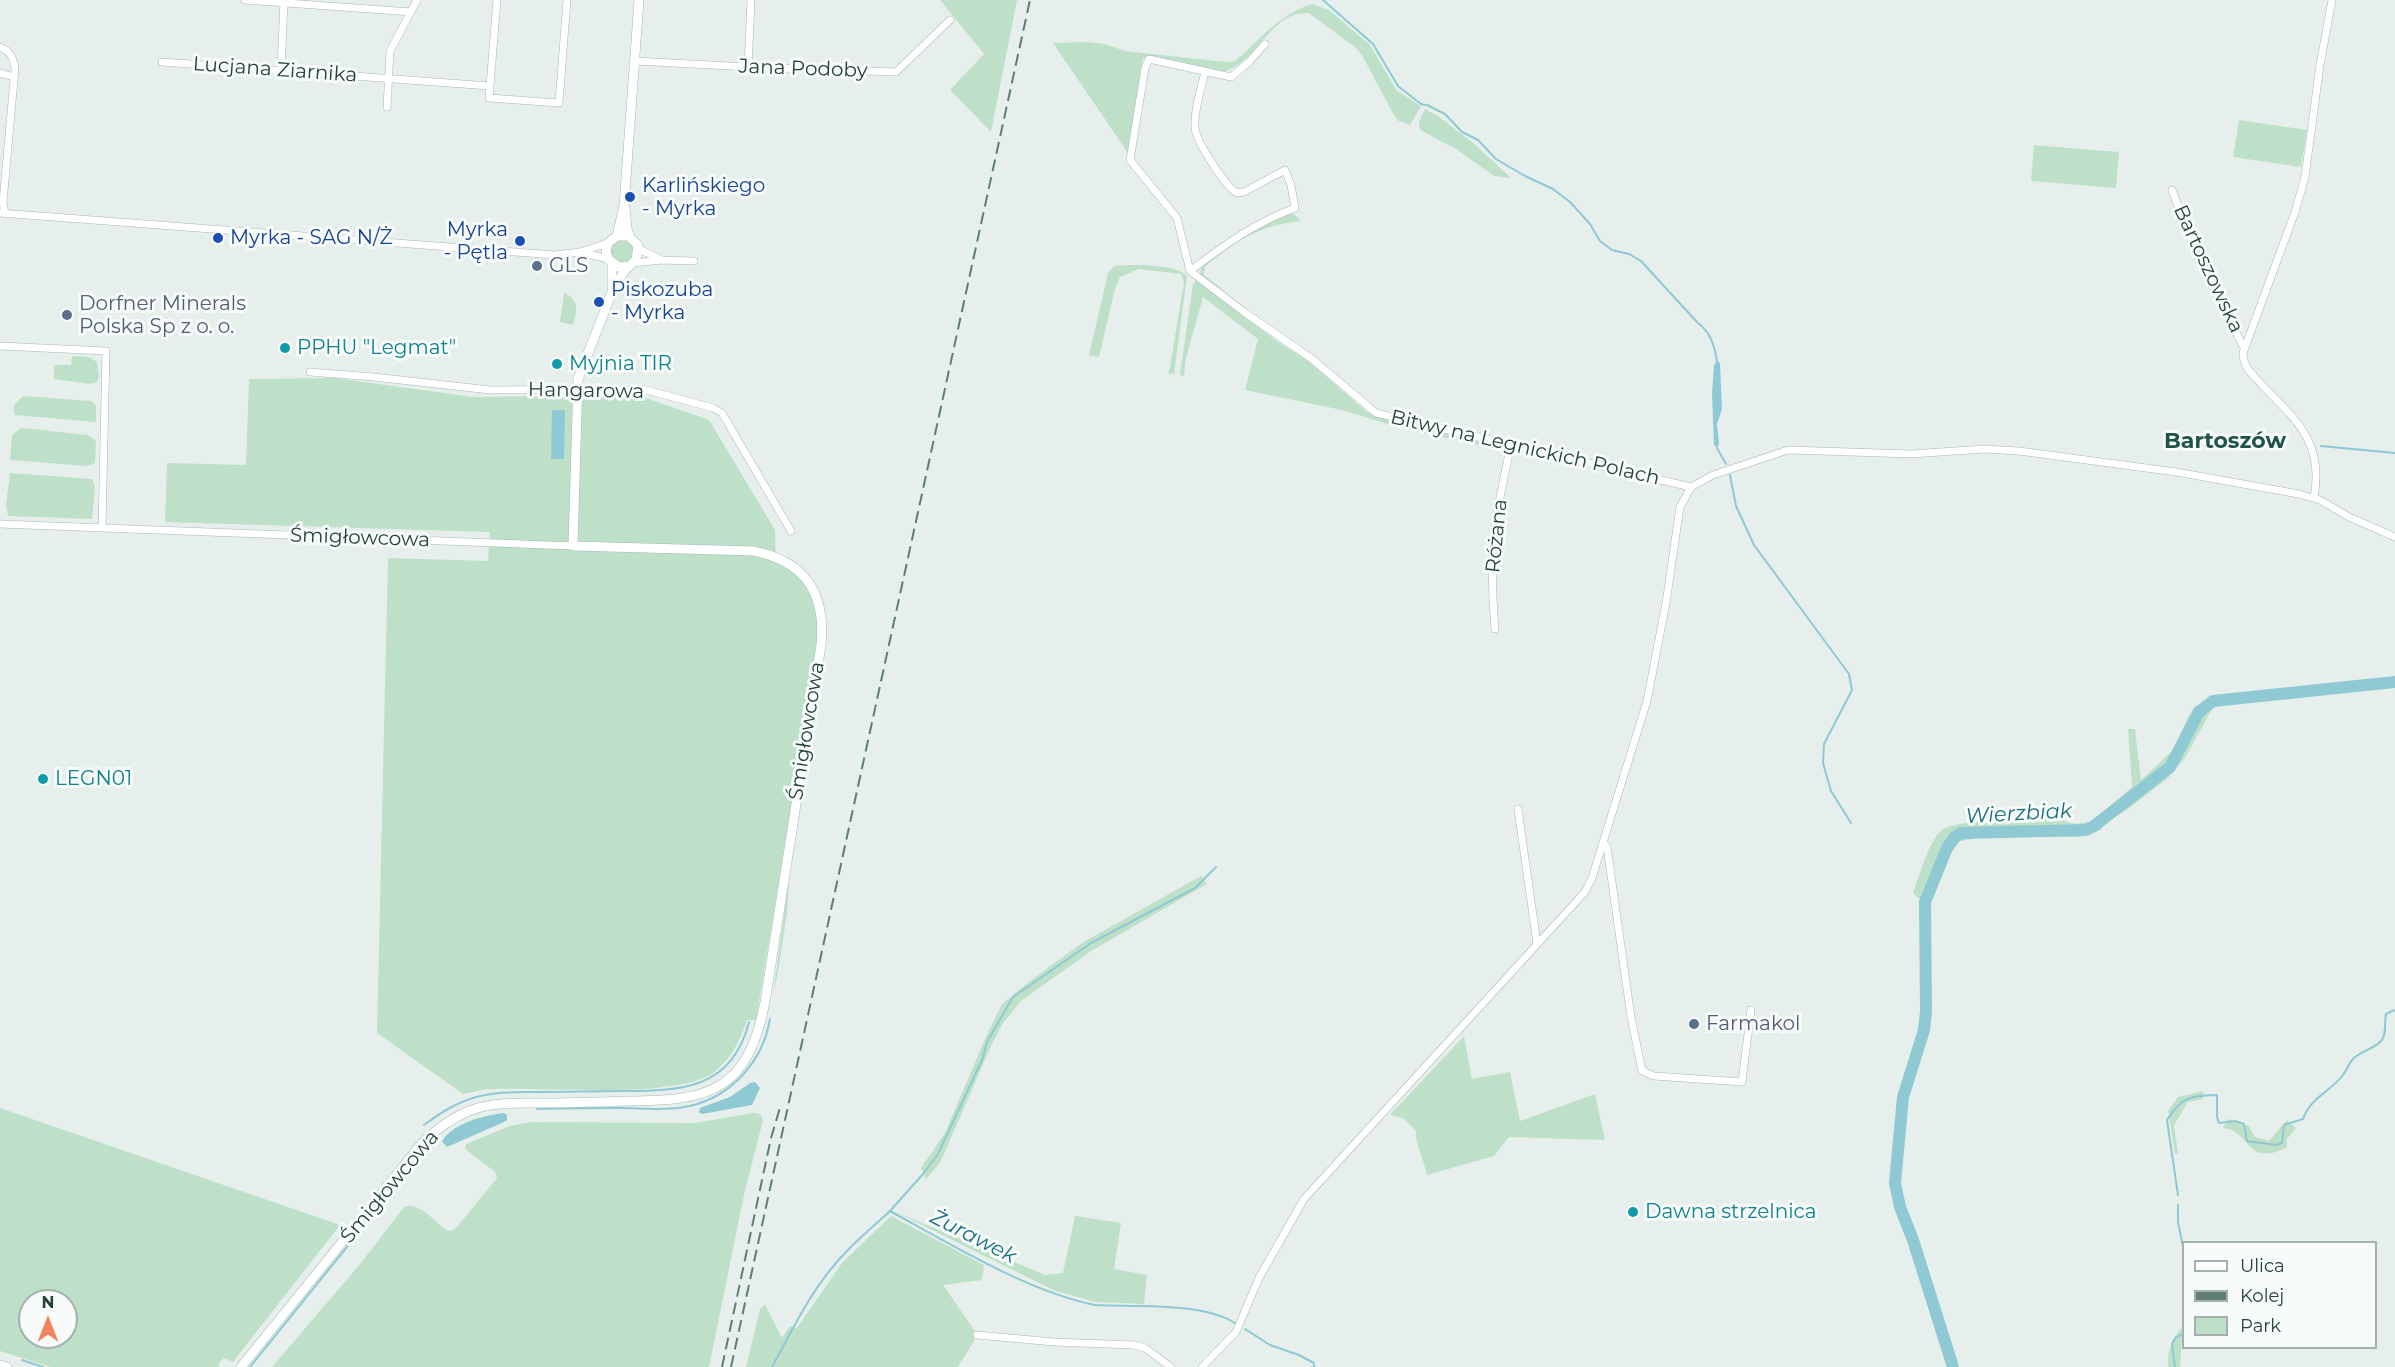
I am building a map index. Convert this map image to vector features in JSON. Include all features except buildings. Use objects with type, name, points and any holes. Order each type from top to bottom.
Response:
[{"type":"street","points":[[245,0],[411,12]]},
{"type":"street","points":[[387,107],[390,51],[417,0]]},
{"type":"street","points":[[497,0],[489,98],[559,103],[567,0]]},
{"type":"street","points":[[617,236],[624,206],[639,0]]},
{"type":"street","points":[[748,67],[752,0]]},
{"type":"street","points":[[2244,348],[2295,212],[2305,177],[2320,65],[2332,0]]},
{"type":"street","points":[[281,70],[284,2]]},
{"type":"street","name":"Jana Podoby","points":[[635,61],[896,72],[950,20]]},
{"type":"street","points":[[1205,72],[1194,130],[1226,184],[1237,193],[1244,192],[1285,170],[1291,185],[1295,208],[1275,216],[1234,239],[1190,271],[1177,218],[1130,160],[1145,68],[1149,59],[1231,77],[1265,44]]},
{"type":"street","points":[[0,47],[14,59],[3,213],[555,255],[580,252],[608,243],[617,236],[624,235],[635,241],[639,249],[638,255],[612,292],[580,374],[577,389],[573,546]]},
{"type":"street","name":"Lucjana Ziarnika","points":[[162,62],[490,86]]},
{"type":"street","points":[[0,73],[14,77]]},
{"type":"street","name":"Bartoszowska","points":[[2172,190],[2198,258],[2244,348],[2243,359],[2250,371],[2296,421],[2308,439],[2317,467],[2314,498]]},
{"type":"street","points":[[624,206],[630,237]]},
{"type":"street","points":[[608,243],[606,251],[610,261],[612,292]]},
{"type":"street","points":[[639,249],[662,260]]},
{"type":"street","points":[[580,252],[610,261],[619,267],[662,260],[694,261]]},
{"type":"street","name":"Bitwy na Legnickich Polach","points":[[1190,271],[1312,359],[1376,413],[1691,487]]},
{"type":"street","points":[[0,346],[106,351],[102,527]]},
{"type":"street","name":"Hangarowa","points":[[310,372],[374,376],[490,390],[643,389],[719,410],[790,531]]},
{"type":"street","name":"Różana","points":[[1495,628],[1492,585],[1493,552],[1496,518],[1511,444]]},
{"type":"street","points":[[1202,1367],[1236,1332],[1259,1278],[1304,1199],[1585,892],[1592,878],[1647,701],[1665,613],[1678,513],[1691,487],[1735,466],[1788,450],[1911,454],[1986,449],[2054,455],[2176,472],[2314,498],[2349,517],[2395,537]]},
{"type":"street","name":"Śmigłowcowa","points":[[0,524],[753,551],[774,555],[792,566],[805,578],[820,608],[823,625],[821,645],[765,1002],[760,1029],[751,1053],[742,1066],[726,1082],[696,1097],[667,1101],[498,1104],[469,1111],[451,1119],[423,1142],[241,1367]]},
{"type":"street","points":[[1518,809],[1537,944]]},
{"type":"street","points":[[1603,842],[1607,847],[1631,1017],[1642,1071],[1654,1076],[1742,1082],[1750,1010]]},
{"type":"street","points":[[977,1335],[1054,1342],[1134,1345],[1144,1348],[1171,1367]]},
{"type":"street","points":[[0,1365],[7,1367]]},
{"type":"green space","points":[[940,0],[1017,0],[991,132],[950,90],[984,54]]},
{"type":"green space","points":[[1313,4],[1329,10],[1370,45],[1397,91],[1421,106],[1410,125],[1395,117],[1356,48],[1309,13],[1295,14],[1283,20],[1273,29],[1244,60],[1233,68],[1220,72],[1157,58],[1143,58],[1128,153],[1053,43],[1088,42],[1105,44],[1125,51],[1226,62],[1235,61],[1281,20]]},
{"type":"green space","points":[[1425,109],[1438,116],[1473,143],[1511,178],[1494,176],[1456,149],[1420,130],[1419,122]]},
{"type":"green space","points":[[2239,120],[2307,130],[2301,167],[2233,157]]},
{"type":"green space","points":[[2034,145],[2119,152],[2116,188],[2031,181]]},
{"type":"green space","points":[[1294,214],[1301,221],[1261,230],[1227,249],[1205,267],[1204,275],[1229,294],[1200,275],[1201,269],[1209,261],[1244,234],[1270,220]]},
{"type":"green space","points":[[622,240],[630,243],[633,251],[630,259],[622,262],[614,259],[611,251],[614,243]]},
{"type":"green space","points":[[1114,266],[1168,268],[1187,276],[1174,374],[1168,373],[1184,282],[1181,274],[1139,269],[1120,277],[1099,357],[1089,355],[1108,273]]},
{"type":"green space","points":[[1196,280],[1278,342],[1307,360],[1367,412],[1416,427],[1506,447],[1505,451],[1401,428],[1342,410],[1245,390],[1258,339],[1203,297],[1186,358],[1184,376],[1180,375],[1193,284]]},
{"type":"green space","points":[[564,293],[575,302],[576,315],[573,325],[560,322]]},
{"type":"green space","points":[[72,356],[89,357],[97,362],[99,376],[97,382],[90,384],[54,379],[54,365],[71,365]]},
{"type":"green space","points":[[335,378],[473,397],[637,395],[709,420],[775,530],[776,562],[798,578],[806,587],[811,598],[817,622],[817,649],[756,1020],[747,1020],[734,1049],[713,1073],[695,1081],[641,1089],[494,1089],[463,1094],[377,1033],[388,558],[488,561],[490,532],[165,522],[167,463],[246,465],[249,379]]},
{"type":"green space","points":[[23,396],[91,401],[96,406],[96,422],[14,415],[14,405]]},
{"type":"green space","points":[[21,428],[88,435],[96,441],[95,463],[88,466],[10,460],[12,435]]},
{"type":"green space","points":[[10,473],[92,479],[95,486],[92,519],[8,516],[6,505]]},
{"type":"green space","points":[[821,669],[823,671],[790,869],[787,913],[773,994],[787,875]]},
{"type":"green space","points":[[2195,706],[2212,709],[2185,758],[2168,778],[2113,818],[2098,816],[2132,787],[2128,729],[2135,729],[2141,780],[2173,750]]},
{"type":"green space","points":[[2011,819],[2059,819],[2075,824],[2088,822],[2103,829],[2080,837],[1984,837],[1954,842],[1934,872],[1922,901],[1913,893],[1929,850],[1942,830],[1965,823]]},
{"type":"green space","points":[[1201,876],[1207,884],[1091,951],[1021,1001],[1003,1023],[940,1163],[926,1179],[921,1168],[945,1133],[1002,1004],[1082,943]]},
{"type":"green space","points":[[1464,1036],[1472,1079],[1510,1072],[1520,1121],[1595,1094],[1605,1140],[1509,1137],[1494,1156],[1427,1175],[1416,1131],[1403,1118],[1390,1115]]},
{"type":"green space","points":[[2203,1091],[2203,1099],[2188,1102],[2174,1125],[2178,1153],[2175,1154],[2168,1111],[2178,1097]]},
{"type":"green space","points":[[0,1108],[340,1225],[233,1362],[224,1358],[218,1364],[220,1367],[50,1367],[0,1351]]},
{"type":"green space","points":[[753,1113],[760,1114],[763,1120],[744,1195],[709,1367],[272,1367],[361,1263],[404,1207],[421,1209],[446,1230],[451,1231],[457,1227],[497,1178],[495,1172],[465,1149],[466,1144],[510,1126],[531,1122],[695,1123]]},
{"type":"green space","points":[[2228,1119],[2249,1126],[2255,1137],[2269,1141],[2287,1120],[2296,1128],[2287,1139],[2287,1147],[2274,1153],[2264,1154],[2256,1151],[2232,1130],[2223,1128]]},
{"type":"green space","points":[[894,1211],[1045,1275],[1063,1273],[1075,1216],[1121,1223],[1114,1269],[1147,1275],[1144,1304],[1095,1302],[1053,1290]]},
{"type":"green space","points":[[891,1216],[984,1265],[982,1280],[943,1285],[975,1331],[974,1341],[958,1367],[746,1367],[760,1309],[765,1304],[782,1338],[790,1326],[797,1328],[842,1263]]},
{"type":"green space","points":[[2182,1327],[2180,1367],[2168,1367],[2171,1345]]},
{"type":"water","points":[[1717,361],[1720,363],[1722,409],[1717,424],[1719,444],[1717,448],[1714,445],[1712,394],[1714,365]]},
{"type":"water","points":[[552,410],[565,410],[564,459],[551,459]]},
{"type":"water","points":[[755,1082],[760,1088],[752,1105],[702,1114],[699,1112],[700,1108],[730,1097]]},
{"type":"water","points":[[504,1113],[507,1115],[507,1120],[504,1122],[447,1147],[442,1141],[454,1129],[462,1125],[479,1118]]},
{"type":"waterway","points":[[1323,0],[1373,44],[1398,86],[1425,105]]},
{"type":"waterway","points":[[1427,105],[1445,114],[1462,132],[1478,140],[1496,159],[1553,189],[1570,202],[1590,224],[1600,241],[1612,250],[1629,254],[1641,261],[1706,330],[1713,344],[1717,361]]},
{"type":"waterway","points":[[2321,446],[2395,453]]},
{"type":"waterway","points":[[1717,448],[1726,464]]},
{"type":"waterway","points":[[1730,475],[1736,506],[1754,545],[1849,674],[1852,690],[1824,744],[1823,763],[1831,791],[1851,823]]},
{"type":"waterway","name":"Wierzbiak","points":[[1953,1367],[1913,1240],[1900,1207],[1895,1183],[1903,1097],[1924,1030],[1926,1012],[1925,902],[1947,848],[1961,833],[2086,830],[2094,826],[2170,767],[2199,712],[2213,701],[2395,682]]},
{"type":"waterway","points":[[890,1211],[938,1154],[982,1060],[987,1042],[1013,997],[1091,943],[1195,888],[1216,867]]},
{"type":"waterway","points":[[2178,1195],[2167,1120],[2177,1106],[2193,1097],[2217,1095],[2219,1123],[2235,1121],[2244,1124],[2247,1141],[2277,1145],[2282,1143],[2284,1125],[2303,1119],[2315,1100],[2338,1081],[2350,1062],[2381,1041],[2385,1032],[2386,1014],[2395,1010]]},
{"type":"waterway","points":[[537,1109],[655,1109],[690,1106],[705,1101],[732,1085],[753,1062],[770,1019]]},
{"type":"waterway","points":[[424,1125],[461,1103],[492,1094],[664,1090],[701,1082],[717,1074],[730,1061],[741,1044],[749,1022]]},
{"type":"waterway","points":[[377,1208],[426,1151],[435,1145]]},
{"type":"waterway","points":[[2178,1205],[2178,1222],[2182,1242]]},
{"type":"waterway","name":"Żurawek","points":[[772,1367],[823,1279],[850,1247],[890,1211],[990,1266],[1070,1299],[1095,1305],[1186,1309],[1221,1316],[1235,1323]]},
{"type":"waterway","points":[[250,1367],[355,1237]]},
{"type":"waterway","name":"Żurawek","points":[[1245,1329],[1270,1345],[1314,1363],[1314,1367]]},
{"type":"waterway","points":[[2175,1367],[2172,1344],[2176,1337],[2182,1335]]},
{"type":"waterway","points":[[22,1360],[43,1367]]},
{"type":"railway","points":[[731,1367],[1030,0]]},
{"type":"railway","points":[[722,1367],[771,1138],[781,1104]]},
{"type":"place","name":"Karlińskiego - Myrka","points":[[630,197]]},
{"type":"place","name":"Myrka - SAG N/Ż","points":[[218,238]]},
{"type":"place","name":"Myrka - Pętla","points":[[520,241]]},
{"type":"place","name":"GLS","points":[[537,266]]},
{"type":"place","name":"Piskozuba - Myrka","points":[[599,302]]},
{"type":"place","name":"Dorfner Minerals Polska Sp z o. o.","points":[[67,315]]},
{"type":"place","name":"PPHU \"Legmat\"","points":[[285,348]]},
{"type":"place","name":"Myjnia TIR","points":[[557,364]]},
{"type":"place","name":"LEGN01","points":[[43,779]]},
{"type":"place","name":"Farmakol","points":[[1694,1024]]},
{"type":"place","name":"Dawna strzelnica","points":[[1633,1212]]},
{"type":"district","name":"Bartoszów","points":[[2225,442]]}]
